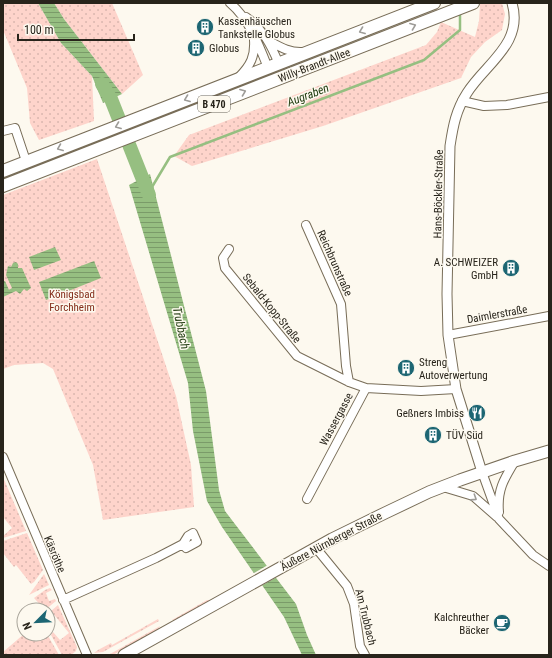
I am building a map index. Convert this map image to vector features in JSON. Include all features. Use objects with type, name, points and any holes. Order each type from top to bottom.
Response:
[{"type":"main road","name":"Willy-Brandt-Allee","points":[[26,162],[434,3]]},
{"type":"main road","name":"Willy-Brandt-Allee","points":[[31,175],[473,3]]},
{"type":"main road","points":[[274,66],[279,78]]},
{"type":"main road","points":[[26,162],[31,175]]},
{"type":"main road","name":"B 470","points":[[3,171],[26,162]]},
{"type":"main road","name":"B 470","points":[[3,186],[31,175]]},
{"type":"main road","name":"Äußere Nürnberger Straße","points":[[130,654],[241,589],[316,548],[385,513],[443,487],[482,472],[549,451]]},
{"type":"street","points":[[230,3],[242,15],[252,22],[269,41],[274,66]]},
{"type":"street","name":"Hans-Böckler-Straße","points":[[482,472],[456,389],[448,334],[447,294],[450,146],[453,122],[462,101],[473,84],[499,55],[508,42],[512,29],[512,3]]},
{"type":"street","points":[[242,15],[254,37],[274,66]]},
{"type":"street","points":[[237,80],[252,61],[255,48],[254,37]]},
{"type":"street","points":[[269,41],[296,53],[308,52]]},
{"type":"street","points":[[462,101],[484,106],[507,105],[549,97]]},
{"type":"street","points":[[3,131],[15,128],[26,162]]},
{"type":"street","name":"Reichbrunstraße","points":[[306,225],[341,304],[346,366],[349,382]]},
{"type":"street","name":"Sebald-Kopp-Straße","points":[[228,249],[223,258],[225,268],[297,356],[349,382],[366,388]]},
{"type":"street","name":"Daimlerstraße","points":[[448,334],[549,316]]},
{"type":"street","name":"Wassergasse","points":[[307,499],[366,388],[421,391],[456,389]]},
{"type":"street","name":"Käsröthe","points":[[4,459],[86,655]]},
{"type":"street","points":[[499,519],[498,504],[500,490],[504,479],[515,461]]},
{"type":"street","points":[[482,472],[499,519]]},
{"type":"street","points":[[443,487],[473,496],[499,519],[533,555],[549,566]]},
{"type":"street","points":[[63,600],[129,571],[183,544]]},
{"type":"street","name":"Am Trubbach","points":[[316,548],[347,586],[354,604],[360,646],[365,655]]},
{"type":"green space","points":[[3,3],[38,3],[61,43],[92,76],[94,121],[39,140],[30,123],[27,88],[3,30]]},
{"type":"green space","points":[[54,3],[112,3],[143,75],[122,94],[64,19]]},
{"type":"green space","points":[[502,3],[505,14],[502,30],[485,42],[471,57],[461,78],[323,126],[192,166],[174,156],[189,135],[426,45],[437,32],[441,22],[475,37],[479,21],[480,4]]},
{"type":"green space","name":"Königsbad Forchheim","points":[[97,159],[176,396],[191,465],[194,507],[103,520],[93,465],[53,369],[43,363],[14,365],[3,369],[3,195]]},
{"type":"green space","points":[[3,477],[26,531],[3,538],[3,536],[12,528],[3,517]]},
{"type":"green space","points":[[27,533],[43,570],[31,584],[16,565],[14,567],[3,553],[3,541]]},
{"type":"green space","points":[[44,574],[49,585],[29,595]]},
{"type":"green space","points":[[50,588],[52,590],[46,593],[49,601],[55,599],[56,601],[38,602],[34,598]]},
{"type":"green space","points":[[207,600],[211,600],[177,620],[172,620]]},
{"type":"green space","points":[[58,605],[77,647],[76,651],[71,655],[62,655],[55,642],[56,635],[60,640],[69,633],[56,617],[56,607]]},
{"type":"green space","points":[[158,619],[159,621],[103,652],[94,653],[111,643],[112,645]]},
{"type":"green space","points":[[160,626],[158,630],[113,655],[110,654]]},
{"type":"green space","points":[[16,641],[52,642],[59,655],[3,655],[3,652]]},
{"type":"water","points":[[38,3],[54,3],[64,19],[122,94],[103,103],[92,76],[61,43]]},
{"type":"water","points":[[150,174],[206,391],[219,490],[225,511],[296,604],[316,655],[302,655],[284,617],[222,527],[207,501],[193,431],[188,383],[129,185]]},
{"type":"water","points":[[55,247],[61,260],[34,270],[29,257]]},
{"type":"water","points":[[94,261],[101,278],[46,300],[39,282]]},
{"type":"water","points":[[16,262],[18,264],[18,268],[22,268],[31,288],[27,291],[24,289],[20,294],[16,291],[3,297],[3,281],[5,281],[9,290],[12,288],[6,275],[8,266],[11,267],[13,263]]},
{"type":"pier","points":[[268,565],[277,577],[261,586],[252,574]]},
{"type":"waterway","name":"Augraben","points":[[152,187],[170,157],[424,60],[460,30],[460,11]]},
{"type":"waterway","name":"Trubbach","points":[[102,84],[111,99],[149,195]]},
{"type":"place","name":"Kassenhäuschen Tankstelle Globus","points":[[205,27]]},
{"type":"place","name":"Globus","points":[[196,48]]},
{"type":"place","name":"A. SCHWEIZER GmbH","points":[[511,268]]},
{"type":"place","name":"Streng Autoverwertung","points":[[406,368]]},
{"type":"place","name":"Geßners Imbiss","points":[[477,413]]},
{"type":"place","name":"TÜV Süd","points":[[433,435]]},
{"type":"place","name":"Kalchreuther Bäcker","points":[[502,623]]}]
